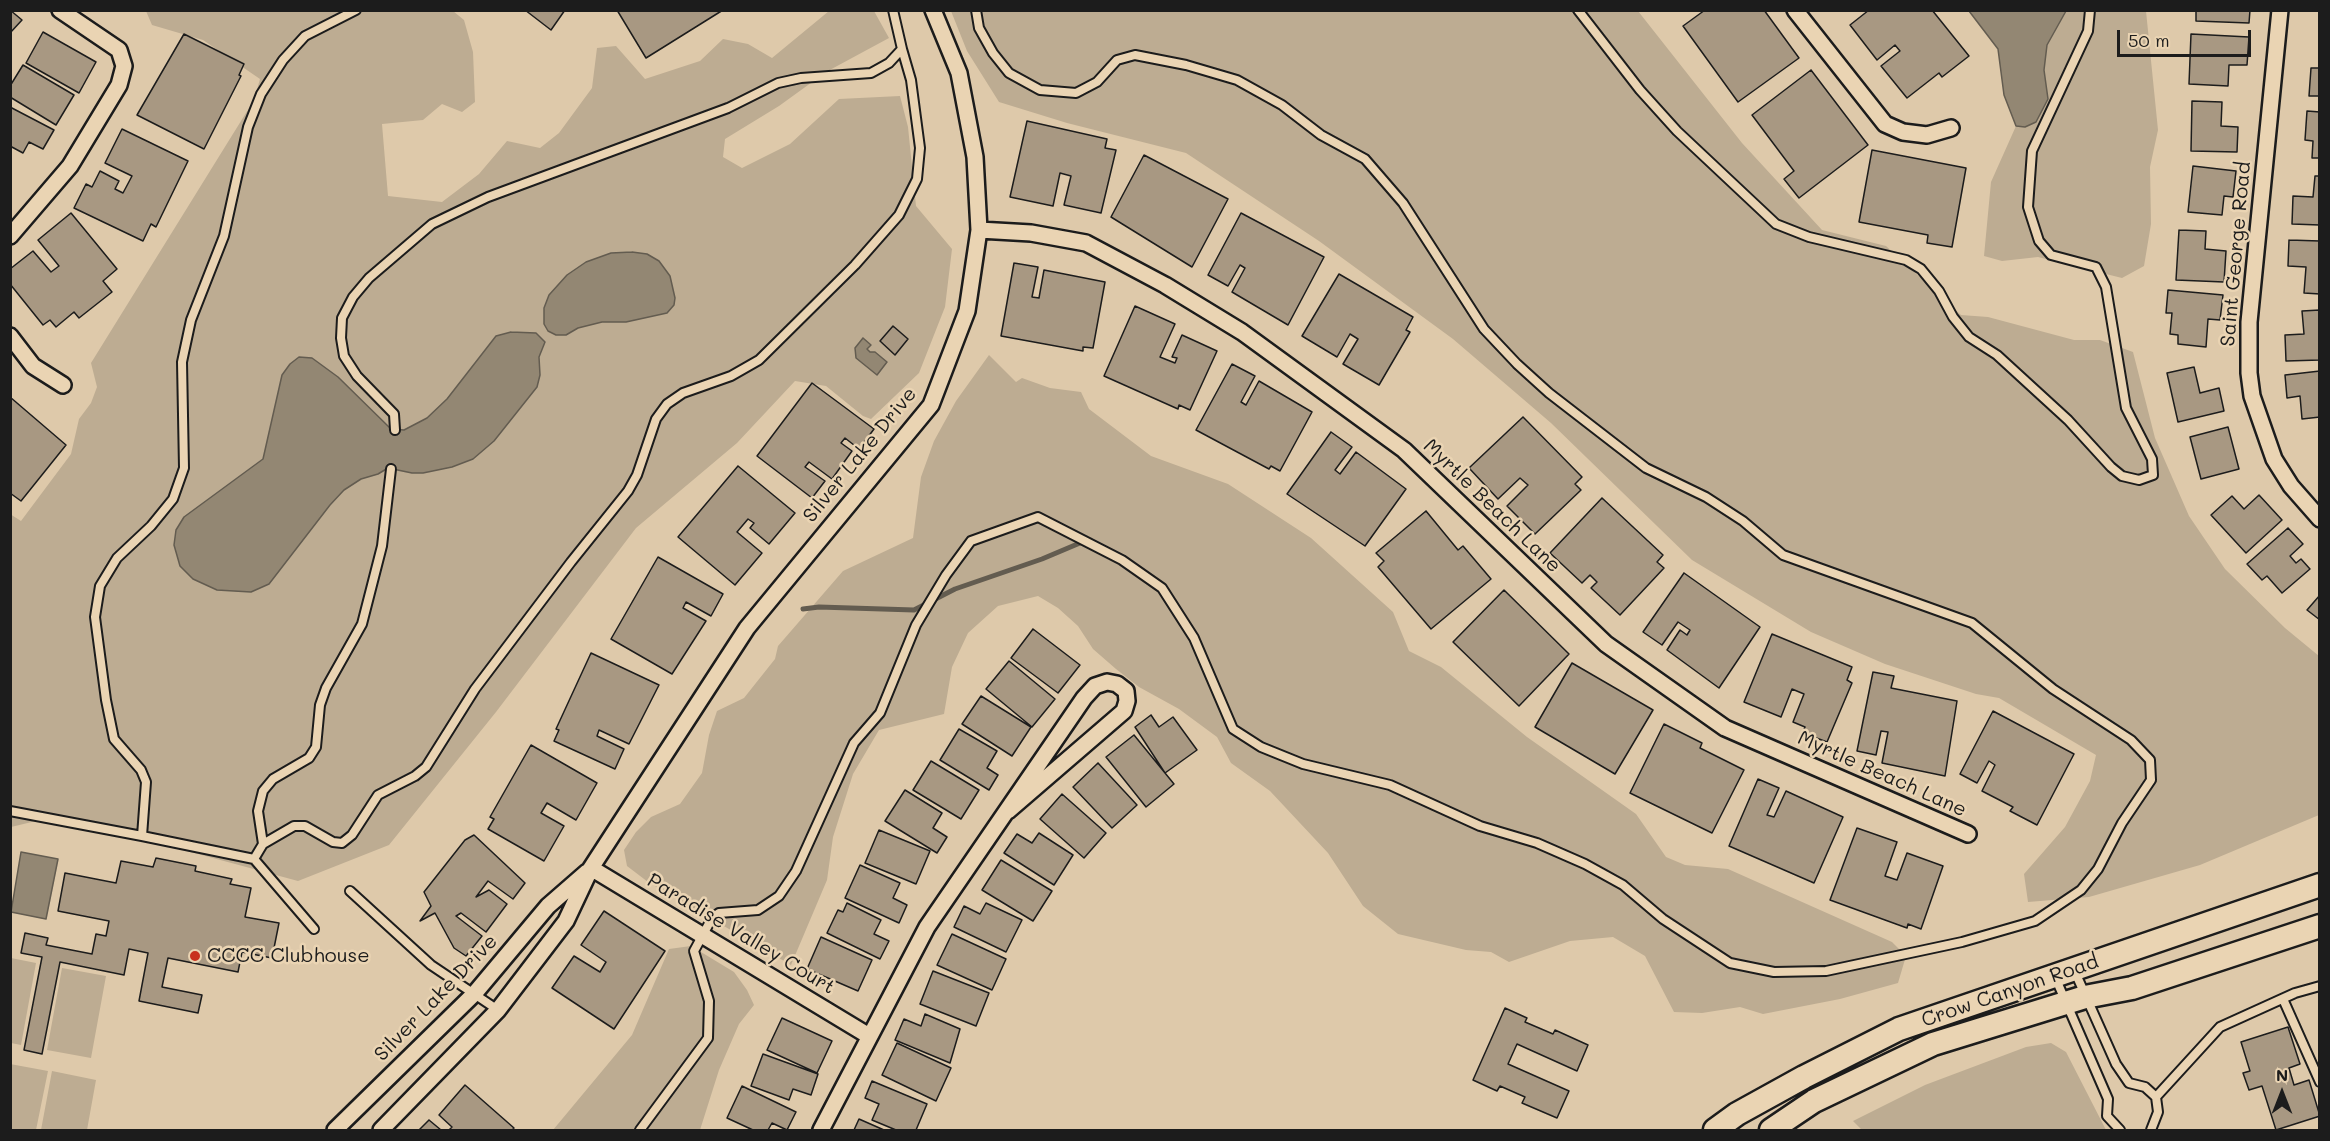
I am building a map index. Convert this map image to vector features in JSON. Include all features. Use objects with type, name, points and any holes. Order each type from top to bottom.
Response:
[{"type":"main road","name":"Crow Canyon Road","points":[[1715,1131],[1737,1114],[1899,1029],[2319,885]]},
{"type":"main road","name":"Crow Canyon Road","points":[[1771,1131],[1814,1101],[1933,1044],[2075,1000],[2132,988],[2319,926]]},
{"type":"street","points":[[10,236],[70,166],[119,85],[124,66],[119,50],[60,10]]},
{"type":"street","name":"Silver Lake Drive","points":[[381,1131],[498,1010],[566,921],[591,868],[747,628],[931,405],[968,311],[979,230],[975,157],[960,73],[933,10]]},
{"type":"street","points":[[1796,10],[1885,124],[1903,132],[1927,135],[1951,128]]},
{"type":"street","name":"Saint George Road","points":[[2280,10],[2249,322],[2249,373],[2252,396],[2274,459],[2291,486],[2319,519]]},
{"type":"street","name":"Myrtle Beach Lane","points":[[979,230],[1031,233],[1086,243],[1165,285],[1213,314],[1242,332],[1404,450],[1606,644],[1725,728],[1968,834]]},
{"type":"street","points":[[10,336],[33,366],[63,385]]},
{"type":"street","points":[[821,1131],[927,927],[977,852],[1008,811],[1084,698],[1095,686],[1107,682],[1117,684],[1126,691],[1127,700],[1124,711],[1008,811]]},
{"type":"street","name":"Silver Lake Drive","points":[[335,1131],[475,993],[548,906],[591,868]]},
{"type":"street","name":"Paradise Valley Court","points":[[591,868],[869,1036]]},
{"type":"lane","points":[[142,836],[146,782],[141,770],[114,739],[106,700],[95,617],[100,586],[117,558],[151,526],[173,499],[184,468],[182,362],[191,320],[224,236],[248,127],[261,94],[282,60],[305,36],[356,10]]},
{"type":"lane","points":[[254,859],[263,844],[294,826],[306,826],[333,842],[342,843],[352,836],[378,795],[415,776],[426,767],[475,689],[628,491],[637,475],[656,419],[667,404],[683,393],[731,376],[759,360],[855,265],[899,214],[917,179],[920,148],[911,80],[893,10]]},
{"type":"lane","points":[[640,1131],[708,1038],[708,1001],[694,951],[712,918],[719,913],[758,910],[779,896],[796,871],[854,743],[880,713],[916,625],[946,575],[971,540],[1038,517],[1122,560],[1162,588],[1194,638],[1233,729],[1261,747],[1303,764],[1390,785],[1480,826],[1537,843],[1585,864],[1623,885],[1663,919],[1730,963],[1774,972],[1826,971],[1962,942],[2035,921],[2081,890],[2087,883],[2098,869],[2122,823],[2151,780],[2150,760],[2131,740],[2053,689],[2000,643],[1972,624],[1783,555],[1743,521],[1706,497],[1646,468],[1549,393],[1517,364],[1484,328],[1403,203],[1365,159],[1321,135],[1282,105],[1237,81],[1186,65],[1135,55],[1117,60],[1097,82],[1076,93],[1040,90],[1009,73],[993,53],[979,28],[976,10]]},
{"type":"lane","points":[[1578,10],[1640,90],[1677,131],[1776,224],[1809,237],[1906,260],[1921,269],[1940,291],[1953,317],[1969,337],[1997,354],[2068,420],[2111,467],[2122,476],[2139,480],[2153,475],[2152,459],[2126,408],[2106,287],[2096,267],[2051,255],[2039,241],[2028,207],[2032,151],[2088,31],[2090,10]]},
{"type":"lane","points":[[395,429],[394,414],[357,376],[344,356],[341,338],[342,318],[353,297],[369,278],[432,224],[489,196],[728,108],[778,82],[871,73],[889,63],[902,49]]},
{"type":"lane","points":[[263,844],[258,811],[263,791],[273,779],[309,758],[316,747],[320,705],[326,688],[362,624],[382,546],[392,469]]},
{"type":"lane","points":[[10,811],[254,859],[314,929]]},
{"type":"lane","points":[[350,891],[431,964],[498,1010]]},
{"type":"lane","points":[[2064,972],[2108,1100],[2107,1116],[2112,1125],[2120,1131]]},
{"type":"lane","points":[[2064,972],[2075,1000],[2100,1032],[2124,1077],[2129,1083],[2145,1087],[2156,1097],[2158,1112],[2151,1131]]},
{"type":"lane","points":[[2156,1097],[2220,1027],[2319,986]]},
{"type":"lane","points":[[2283,999],[2319,1082]]},
{"type":"shaded area","points":[[146,11],[453,11],[464,20],[473,52],[475,102],[462,112],[442,104],[423,120],[382,124],[388,196],[442,202],[479,174],[507,141],[540,148],[559,133],[592,88],[597,48],[616,46],[645,79],[700,61],[723,39],[748,44],[772,58],[829,11],[874,11],[889,38],[826,72],[779,106],[725,139],[723,157],[742,168],[790,144],[839,99],[900,96],[908,127],[916,206],[952,249],[945,307],[919,373],[871,419],[863,416],[826,386],[795,381],[737,443],[636,528],[496,712],[389,845],[298,881],[150,841],[36,821],[11,827],[10,514],[21,521],[71,454],[79,419],[91,403],[97,387],[91,363],[254,100],[260,79],[203,40],[152,25]]},
{"type":"shaded area","points":[[951,11],[1638,11],[1742,143],[1822,230],[1886,246],[1961,315],[1988,317],[2074,340],[2100,340],[2133,352],[2155,438],[2189,516],[2225,569],[2285,628],[2319,656],[2319,815],[2200,865],[2089,897],[2028,902],[2024,874],[2065,827],[2090,781],[2096,755],[1999,698],[1976,694],[1885,664],[1811,632],[1692,560],[1551,423],[1453,339],[1319,241],[1186,153],[1067,123],[999,102],[967,51]]},
{"type":"shaded area","points":[[1969,11],[2146,11],[2158,130],[2150,167],[2151,224],[2144,266],[2122,278],[2038,257],[2002,261],[1984,256],[1991,182],[2016,126],[2004,95],[1998,49]]},
{"type":"shaded area","points":[[1969,11],[2066,11],[2047,45],[2044,70],[2048,99],[2036,122],[2025,127],[2016,126],[2004,95],[1998,49]]},
{"type":"shaded area","points":[[611,253],[647,254],[659,261],[670,276],[675,298],[674,305],[667,313],[626,322],[602,322],[578,328],[566,335],[556,335],[548,331],[544,324],[544,308],[549,295],[567,275],[586,262]]},
{"type":"shaded area","points":[[511,332],[536,333],[545,342],[539,357],[540,375],[537,387],[494,441],[473,459],[452,467],[423,473],[388,468],[361,479],[344,490],[330,505],[269,584],[251,592],[217,590],[193,579],[180,566],[174,545],[176,530],[184,517],[263,459],[282,375],[299,357],[312,358],[338,377],[391,429],[404,430],[427,418],[447,399],[496,336]]},
{"type":"shaded area","points":[[863,338],[871,345],[867,349],[870,352],[875,352],[887,362],[877,375],[856,358],[855,348]]},
{"type":"shaded area","points":[[989,355],[1016,382],[1022,378],[1050,388],[1081,392],[1089,409],[1151,456],[1228,484],[1311,538],[1393,612],[1409,651],[1441,667],[1527,737],[1636,814],[1666,857],[1685,865],[1728,869],[1892,942],[1906,956],[1898,983],[1840,999],[1763,1014],[1740,1007],[1702,1013],[1674,1012],[1645,956],[1613,937],[1570,941],[1509,962],[1491,952],[1466,950],[1398,934],[1363,906],[1328,853],[1270,791],[1231,763],[1217,737],[1179,709],[1139,687],[1116,669],[1093,649],[1078,626],[1058,608],[1038,596],[998,606],[968,633],[952,667],[944,714],[879,730],[853,774],[833,837],[827,880],[791,965],[648,882],[627,866],[624,850],[636,832],[651,817],[680,804],[702,773],[709,735],[717,711],[744,698],[775,659],[778,646],[843,571],[913,538],[921,477],[934,441],[956,401]]},
{"type":"shaded area","points":[[21,852],[58,859],[46,919],[11,912]]},
{"type":"shaded area","points":[[691,946],[734,972],[754,1005],[739,1024],[719,1070],[700,1130],[553,1130],[632,1035],[669,949]]},
{"type":"shaded area","points":[[11,958],[36,963],[21,1045],[11,1043]]},
{"type":"shaded area","points":[[62,968],[106,976],[91,1058],[47,1050]]},
{"type":"shaded area","points":[[2051,1043],[2066,1052],[2106,1130],[1862,1130],[1853,1121],[1925,1085],[2026,1047]]},
{"type":"shaded area","points":[[10,1064],[48,1071],[36,1130],[11,1130]]},
{"type":"shaded area","points":[[52,1071],[96,1080],[87,1130],[41,1130]]},
{"type":"building","points":[[10,10],[22,20],[10,33]]},
{"type":"building","points":[[525,10],[565,10],[551,30]]},
{"type":"building","points":[[617,10],[723,10],[646,58]]},
{"type":"building","points":[[1705,10],[1764,10],[1799,58],[1738,102],[1683,26]]},
{"type":"building","points":[[1869,10],[1932,10],[1969,56],[1942,77],[1939,73],[1907,98],[1881,66],[1900,51],[1895,45],[1877,60],[1850,25]]},
{"type":"building","points":[[2196,10],[2250,10],[2249,23],[2196,21]]},
{"type":"building","points":[[43,32],[96,62],[79,93],[26,63]]},
{"type":"building","points":[[184,34],[244,64],[239,75],[241,76],[204,149],[137,115]]},
{"type":"building","points":[[2191,34],[2249,37],[2247,65],[2229,65],[2228,86],[2189,84]]},
{"type":"building","points":[[23,65],[74,95],[56,125],[10,97],[10,86]]},
{"type":"building","points":[[2311,68],[2320,68],[2320,96],[2309,96]]},
{"type":"building","points":[[1811,70],[1868,145],[1799,198],[1784,179],[1794,171],[1752,115]]},
{"type":"building","points":[[2192,101],[2222,102],[2221,126],[2238,127],[2237,152],[2191,151]]},
{"type":"building","points":[[10,107],[54,130],[43,149],[29,142],[23,153],[10,146]]},
{"type":"building","points":[[2307,111],[2320,112],[2320,158],[2312,158],[2313,141],[2305,140]]},
{"type":"building","points":[[1027,121],[1107,139],[1105,148],[1116,150],[1101,213],[1064,205],[1071,176],[1060,173],[1053,206],[1010,197]]},
{"type":"building","points":[[122,129],[188,161],[156,227],[151,224],[143,241],[74,208],[86,184],[92,187],[100,171],[119,181],[115,189],[123,193],[132,176],[105,163]]},
{"type":"building","points":[[1872,150],[1966,168],[1952,247],[1927,243],[1928,235],[1859,222]]},
{"type":"building","points":[[1144,155],[1228,199],[1192,267],[1111,217]]},
{"type":"building","points":[[2193,166],[2236,171],[2233,197],[2224,196],[2222,215],[2188,212]]},
{"type":"building","points":[[2315,176],[2320,176],[2320,225],[2292,224],[2293,196],[2313,197]]},
{"type":"building","points":[[71,213],[117,269],[103,281],[112,292],[79,318],[74,312],[56,327],[50,320],[43,325],[10,284],[10,269],[33,251],[51,272],[59,266],[38,240]]},
{"type":"building","points":[[1241,213],[1324,257],[1288,325],[1232,292],[1245,268],[1240,265],[1228,286],[1208,275]]},
{"type":"building","points":[[2179,230],[2206,231],[2205,249],[2226,251],[2224,282],[2176,280]]},
{"type":"building","points":[[2289,240],[2320,241],[2320,294],[2304,293],[2306,267],[2288,266]]},
{"type":"building","points":[[1014,263],[1038,267],[1032,297],[1039,298],[1044,270],[1105,282],[1093,348],[1083,347],[1083,351],[1001,336]]},
{"type":"building","points":[[1339,274],[1413,317],[1406,330],[1410,332],[1379,385],[1343,364],[1358,339],[1350,334],[1337,357],[1302,336]]},
{"type":"building","points":[[2168,290],[2223,295],[2220,320],[2208,319],[2206,347],[2178,344],[2178,335],[2170,334],[2172,313],[2166,313]]},
{"type":"building","points":[[1135,306],[1175,324],[1160,357],[1175,363],[1177,358],[1172,357],[1182,335],[1217,351],[1190,410],[1179,405],[1178,409],[1104,376]]},
{"type":"building","points":[[2320,310],[2320,360],[2286,361],[2285,335],[2304,334],[2302,311]]},
{"type":"building","points":[[893,326],[908,339],[895,355],[880,341]]},
{"type":"building","points":[[1232,364],[1255,376],[1241,402],[1246,405],[1259,381],[1312,412],[1280,471],[1271,466],[1269,469],[1196,430]]},
{"type":"building","points":[[2194,367],[2200,393],[2219,388],[2224,411],[2178,422],[2167,373]]},
{"type":"building","points":[[2320,371],[2320,417],[2302,419],[2300,396],[2287,398],[2285,375]]},
{"type":"building","points":[[812,383],[874,429],[859,449],[845,438],[841,443],[852,451],[832,479],[809,462],[805,467],[825,481],[812,498],[757,456]]},
{"type":"building","points":[[10,397],[66,445],[21,501],[10,493]]},
{"type":"building","points":[[1523,417],[1582,477],[1575,484],[1581,490],[1535,534],[1507,506],[1528,485],[1520,478],[1498,499],[1469,468]]},
{"type":"building","points":[[2228,427],[2239,469],[2201,479],[2190,437]]},
{"type":"building","points":[[1331,432],[1352,447],[1335,470],[1340,474],[1356,452],[1406,489],[1365,546],[1287,494]]},
{"type":"building","points":[[738,466],[795,513],[769,544],[750,528],[754,523],[748,519],[737,532],[762,553],[735,585],[678,537]]},
{"type":"building","points":[[2259,495],[2282,520],[2246,553],[2211,515],[2232,496],[2244,509]]},
{"type":"building","points":[[1602,498],[1663,555],[1657,562],[1664,568],[1620,615],[1591,588],[1597,582],[1590,575],[1582,583],[1550,553]]},
{"type":"building","points":[[1426,511],[1458,550],[1463,546],[1491,579],[1431,629],[1378,567],[1384,561],[1376,553]]},
{"type":"building","points":[[2288,528],[2303,544],[2290,556],[2296,563],[2301,559],[2310,569],[2282,593],[2267,576],[2262,580],[2247,564]]},
{"type":"building","points":[[658,557],[723,594],[711,616],[686,602],[683,608],[706,621],[672,674],[611,639]]},
{"type":"building","points":[[1684,573],[1760,627],[1719,688],[1667,650],[1680,630],[1687,635],[1690,630],[1678,622],[1662,645],[1643,632]]},
{"type":"building","points":[[1504,590],[1569,654],[1519,706],[1453,642]]},
{"type":"building","points":[[2320,595],[2320,620],[2307,610]]},
{"type":"building","points":[[1033,629],[1080,665],[1058,693],[1011,658]]},
{"type":"building","points":[[1772,634],[1852,667],[1847,680],[1852,683],[1827,742],[1803,733],[1805,727],[1793,722],[1804,694],[1792,689],[1781,717],[1744,702]]},
{"type":"building","points":[[591,653],[659,685],[629,744],[599,730],[597,736],[624,749],[615,769],[554,741],[559,730],[556,729]]},
{"type":"building","points":[[1009,661],[1055,699],[1032,727],[986,689]]},
{"type":"building","points":[[1572,663],[1653,710],[1615,774],[1535,727]]},
{"type":"building","points":[[1873,672],[1894,676],[1891,688],[1957,701],[1945,776],[1882,763],[1888,732],[1881,731],[1876,755],[1857,751]]},
{"type":"building","points":[[981,696],[1031,727],[1012,756],[962,724]]},
{"type":"building","points":[[1993,711],[2074,754],[2037,825],[2010,811],[2013,807],[1982,791],[1995,765],[1989,761],[1977,783],[1960,774]]},
{"type":"building","points":[[1151,715],[1159,727],[1173,717],[1197,750],[1165,773],[1135,727]]},
{"type":"building","points":[[1664,724],[1702,743],[1700,748],[1744,770],[1712,833],[1630,793]]},
{"type":"building","points":[[959,729],[997,751],[987,768],[998,775],[989,790],[940,760]]},
{"type":"building","points":[[1134,735],[1174,784],[1146,807],[1106,757]]},
{"type":"building","points":[[531,745],[597,783],[576,820],[547,803],[541,813],[564,826],[544,861],[488,829],[494,819],[490,817]]},
{"type":"building","points":[[931,761],[979,790],[961,819],[913,790]]},
{"type":"building","points":[[1098,763],[1137,805],[1112,828],[1073,787]]},
{"type":"building","points":[[1758,779],[1779,788],[1767,815],[1774,817],[1786,791],[1843,817],[1814,883],[1729,846]]},
{"type":"building","points":[[905,790],[942,813],[933,828],[947,837],[937,853],[885,821]]},
{"type":"building","points":[[1062,794],[1106,833],[1084,858],[1040,819]]},
{"type":"building","points":[[1857,828],[1897,842],[1885,876],[1897,880],[1907,853],[1943,866],[1921,929],[1908,924],[1907,928],[1830,900]]},
{"type":"building","points":[[879,830],[930,851],[916,884],[865,863]]},
{"type":"building","points":[[1039,833],[1073,855],[1054,885],[1004,853],[1017,834],[1032,843]]},
{"type":"building","points":[[474,835],[525,883],[513,899],[488,881],[476,897],[489,890],[507,904],[486,932],[461,913],[456,916],[482,936],[466,956],[454,948],[435,913],[420,921],[431,906],[424,892],[465,840]]},
{"type":"building","name":"CCCC Clubhouse","points":[[156,858],[196,866],[195,871],[232,879],[230,884],[251,888],[245,917],[279,923],[272,958],[242,952],[238,972],[168,958],[162,987],[202,995],[198,1013],[139,1001],[148,953],[129,949],[124,975],[60,962],[42,1054],[24,1050],[42,957],[21,953],[25,933],[48,938],[46,945],[92,954],[96,934],[106,936],[109,921],[58,911],[65,873],[116,883],[121,861],[153,867]]},
{"type":"building","points":[[1001,860],[1052,891],[1033,921],[982,890]]},
{"type":"building","points":[[860,865],[900,883],[893,898],[907,905],[899,923],[845,898]]},
{"type":"building","points":[[847,903],[881,920],[874,934],[889,941],[880,959],[827,933],[838,910],[843,912]]},
{"type":"building","points":[[986,903],[1022,920],[1006,952],[954,927],[964,906],[980,914]]},
{"type":"building","points":[[604,911],[665,951],[614,1029],[552,988],[574,956],[600,972],[606,962],[581,945]]},
{"type":"building","points":[[952,934],[1006,959],[992,990],[937,965]]},
{"type":"building","points":[[821,937],[872,960],[858,991],[807,969]]},
{"type":"building","points":[[933,971],[989,993],[976,1026],[920,1004]]},
{"type":"building","points":[[1505,1008],[1527,1018],[1525,1022],[1553,1034],[1555,1030],[1588,1045],[1577,1071],[1517,1044],[1508,1064],[1569,1091],[1557,1118],[1522,1103],[1525,1097],[1500,1086],[1497,1091],[1473,1080]]},
{"type":"building","points":[[925,1014],[960,1029],[950,1063],[895,1040],[904,1019],[921,1026]]},
{"type":"building","points":[[782,1018],[832,1041],[817,1073],[767,1050]]},
{"type":"building","points":[[2288,1027],[2300,1064],[2289,1068],[2294,1085],[2309,1080],[2320,1116],[2276,1130],[2262,1086],[2249,1090],[2243,1073],[2250,1071],[2241,1042]]},
{"type":"building","points":[[897,1043],[951,1068],[936,1101],[882,1075]]},
{"type":"building","points":[[763,1054],[818,1074],[811,1095],[793,1089],[789,1100],[751,1086]]},
{"type":"building","points":[[872,1081],[927,1104],[916,1130],[896,1130],[872,1120],[879,1104],[865,1098]]},
{"type":"building","points":[[465,1085],[514,1128],[512,1130],[449,1130],[452,1127],[439,1115]]},
{"type":"building","points":[[742,1086],[796,1112],[787,1130],[772,1123],[768,1130],[753,1130],[727,1118]]},
{"type":"building","points":[[859,1119],[884,1130],[854,1130]]},
{"type":"building","points":[[429,1120],[441,1130],[419,1130]]},
{"type":"waterway","points":[[803,609],[819,607],[914,610],[955,589],[1042,559],[1087,540]]},
{"type":"place","name":"CCCC Clubhouse","points":[[195,956]]}]
